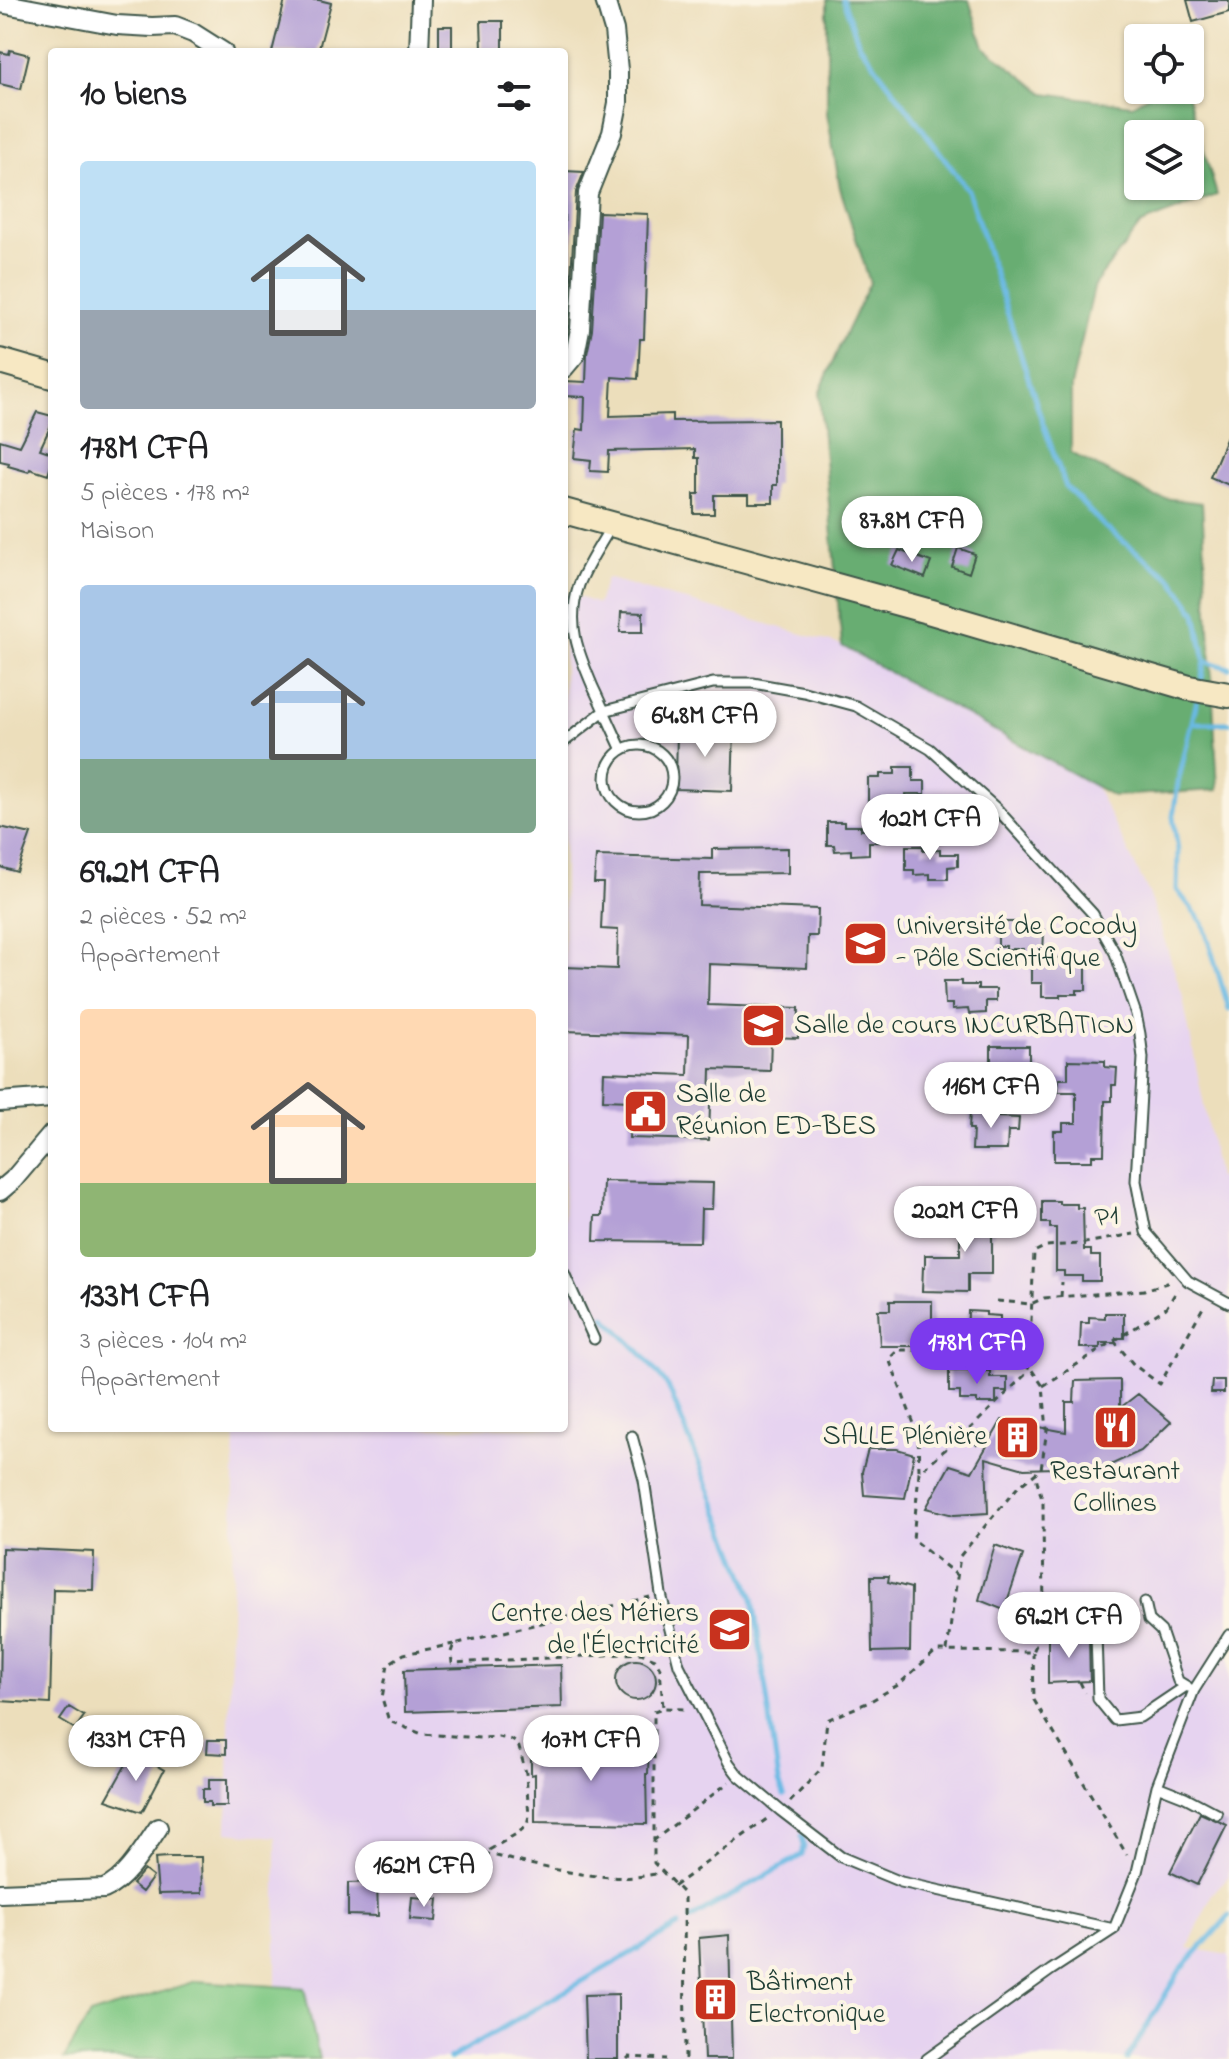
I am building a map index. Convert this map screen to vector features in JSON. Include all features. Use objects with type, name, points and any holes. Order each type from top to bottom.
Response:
[{"type":"main road","points":[[0,361],[48,375]]},
{"type":"main road","points":[[568,512],[931,612],[1189,688],[1229,695]]},
{"type":"street","points":[[419,48],[421,0]]},
{"type":"street","points":[[568,363],[575,355],[580,329],[588,193],[612,133],[618,103],[614,30],[605,0]]},
{"type":"street","points":[[0,3],[117,25],[175,26],[217,48]]},
{"type":"street","points":[[0,1102],[48,1098]]},
{"type":"street","points":[[0,1191],[48,1139]]},
{"type":"street","points":[[0,1893],[110,1887],[136,1859],[158,1828]]},
{"type":"lane","points":[[612,525],[585,570],[574,606],[573,627],[577,651],[622,750]]},
{"type":"lane","points":[[568,739],[604,711],[713,683],[753,683],[856,706],[930,749],[996,808],[1093,914],[1115,953],[1136,1014],[1143,1058],[1136,1181],[1146,1232],[1188,1281],[1229,1303]]},
{"type":"lane","points":[[639,745],[647,747],[667,762],[672,778],[671,787],[655,807],[631,810],[622,807],[610,795],[607,770],[622,750],[639,745]]},
{"type":"lane","points":[[568,1282],[594,1339]]},
{"type":"lane","points":[[632,1436],[644,1480],[661,1594],[679,1665],[738,1775],[841,1857],[901,1882],[1114,1929]]},
{"type":"lane","points":[[1145,1602],[1149,1620],[1161,1631],[1178,1681],[1190,1688]]},
{"type":"lane","points":[[1086,1625],[1096,1633],[1098,1699],[1115,1720],[1140,1717],[1190,1688]]},
{"type":"lane","points":[[927,2059],[1114,1929],[1137,1872],[1157,1786],[1190,1688],[1229,1635]]},
{"type":"lane","points":[[1157,1786],[1217,1814]]},
{"type":"path","name":"P1","points":[[1031,1304],[1034,1252],[1046,1246],[1080,1244],[1146,1232]]},
{"type":"path","points":[[997,1301],[1031,1304],[1044,1298],[1144,1290],[1184,1277]]},
{"type":"path","points":[[1043,1386],[1166,1308],[1184,1277]]},
{"type":"path","points":[[1061,1297],[1062,1282]]},
{"type":"path","points":[[1114,1341],[1134,1365],[1160,1384],[1211,1294]]},
{"type":"path","points":[[919,1472],[1026,1374],[1029,1366],[1031,1304]]},
{"type":"path","points":[[958,1576],[913,1540],[919,1472],[918,1434],[889,1359],[898,1350],[984,1350],[1029,1357]]},
{"type":"path","points":[[984,1350],[993,1357]]},
{"type":"path","points":[[947,1651],[960,1556],[1017,1488],[1041,1469],[1047,1430],[1043,1386],[1029,1366]]},
{"type":"path","points":[[967,1431],[981,1450]]},
{"type":"path","points":[[1035,1473],[1043,1503],[1044,1627],[1033,1652],[1034,1700],[1137,1872]]},
{"type":"path","points":[[402,1888],[426,1872],[484,1853],[518,1833],[527,1825],[529,1817],[526,1773],[518,1744],[498,1737],[422,1734],[389,1721],[382,1698],[388,1664],[404,1654],[661,1594]]},
{"type":"path","points":[[1086,1625],[1124,1609],[1148,1614]]},
{"type":"path","points":[[454,1644],[452,1663],[641,1653],[655,1659],[660,1668],[663,1708]]},
{"type":"path","points":[[674,1886],[781,1811],[822,1768],[827,1720],[869,1702],[898,1685],[936,1651],[1033,1652]]},
{"type":"path","points":[[685,2059],[684,1894],[654,1863],[654,1711],[663,1708],[701,1710]]},
{"type":"path","points":[[652,1841],[738,1775]]},
{"type":"path","points":[[484,1853],[537,1866],[612,1878],[663,1873]]},
{"type":"path","points":[[627,2059],[666,2059]]},
{"type":"shaded area","name":"Centre des Métiers de l'Électricité","points":[[606,578],[1055,706],[1149,893],[1182,994],[1218,1178],[1229,1178],[1229,1876],[1212,1894],[1188,1948],[1229,1955],[1229,2059],[293,2059],[276,2003],[276,1837],[227,1832],[235,1432],[568,1432],[568,595],[598,604]]},
{"type":"green space","points":[[827,0],[969,0],[984,47],[1044,93],[1132,105],[1190,104],[1195,120],[1124,120],[1124,200],[1204,200],[1141,224],[1095,284],[1071,386],[1071,453],[1155,497],[1202,503],[1218,790],[1113,796],[842,646],[819,394],[870,283],[840,188],[827,113]]},
{"type":"green space","points":[[1204,151],[1217,195],[1204,200]]},
{"type":"green space","points":[[196,1981],[304,1988],[319,2059],[64,2059],[90,2015]]},
{"type":"building","points":[[285,0],[331,3],[319,48],[273,48]]},
{"type":"building","points":[[1187,0],[1229,0],[1229,12],[1193,22]]},
{"type":"building","points":[[481,21],[503,21],[503,48],[482,48]]},
{"type":"building","points":[[439,26],[452,26],[452,48],[439,48]]},
{"type":"building","points":[[10,50],[29,55],[21,89],[0,84],[0,52],[9,54]]},
{"type":"building","points":[[568,171],[584,172],[576,192],[568,328]]},
{"type":"building","points":[[599,212],[648,214],[644,339],[640,339],[638,379],[612,377],[610,416],[672,414],[672,421],[777,420],[777,485],[773,485],[773,503],[749,503],[749,495],[714,495],[714,514],[694,514],[694,494],[699,494],[699,458],[695,458],[695,449],[609,451],[608,472],[590,471],[591,460],[574,458],[577,429],[584,430],[585,397],[568,396],[568,381],[586,382]]},
{"type":"building","points":[[37,412],[48,415],[48,432],[40,449],[48,452],[48,475],[8,466],[9,463],[0,461],[0,440],[20,446]]},
{"type":"building","points":[[1229,432],[1229,485],[1210,477]]},
{"type":"building","points":[[958,548],[975,554],[969,573],[952,567]]},
{"type":"building","points":[[899,550],[931,562],[925,578],[892,565]]},
{"type":"building","points":[[621,612],[643,613],[643,632],[620,632]]},
{"type":"building","points":[[677,727],[734,729],[732,791],[676,789]]},
{"type":"building","points":[[895,767],[913,767],[913,781],[925,781],[925,794],[906,794],[906,799],[890,799],[890,803],[868,803],[868,778],[895,774]]},
{"type":"building","points":[[827,822],[861,826],[861,830],[879,830],[879,842],[869,842],[869,854],[851,855],[851,850],[835,851],[834,845],[827,845]]},
{"type":"building","points":[[0,827],[31,834],[17,872],[0,867]]},
{"type":"building","points":[[906,846],[923,846],[923,851],[940,850],[940,854],[958,854],[958,866],[948,867],[948,879],[930,879],[930,874],[914,875],[914,870],[906,870]]},
{"type":"building","points":[[788,848],[788,873],[700,874],[699,905],[818,909],[817,936],[808,936],[807,968],[709,964],[708,1005],[799,1008],[798,1038],[771,1037],[770,1071],[711,1069],[709,1140],[629,1138],[631,1101],[603,1100],[604,1072],[688,1075],[689,1035],[568,1031],[568,967],[617,969],[618,930],[601,929],[603,883],[594,883],[596,856],[712,859],[712,849]]},
{"type":"building","points":[[998,922],[1016,922],[1016,926],[1033,926],[1033,930],[1044,930],[1043,955],[1023,955],[1023,949],[998,946]]},
{"type":"building","points":[[1031,958],[1073,958],[1073,964],[1086,964],[1086,990],[1077,990],[1077,994],[1060,994],[1060,997],[1042,997],[1042,983],[1031,983]]},
{"type":"building","points":[[944,981],[978,985],[978,989],[996,989],[996,1001],[986,1001],[986,1013],[969,1014],[968,1009],[952,1010],[952,1004],[945,1004]]},
{"type":"building","points":[[991,1046],[1029,1046],[1029,1067],[1039,1067],[1039,1079],[1020,1079],[1020,1087],[1001,1087],[1001,1079],[989,1079]]},
{"type":"building","points":[[1068,1060],[1105,1061],[1105,1067],[1117,1068],[1112,1101],[1105,1101],[1104,1155],[1092,1155],[1092,1161],[1054,1161],[1054,1131],[1063,1131],[1063,1123],[1076,1123],[1076,1092],[1058,1092],[1059,1079],[1068,1079]]},
{"type":"building","points":[[970,1111],[998,1112],[998,1117],[1019,1118],[1018,1131],[1008,1131],[1007,1150],[972,1150]]},
{"type":"building","points":[[603,1181],[713,1183],[712,1209],[701,1209],[700,1242],[594,1241],[595,1216],[602,1216]]},
{"type":"building","points":[[1042,1201],[1077,1204],[1077,1208],[1083,1208],[1084,1250],[1091,1250],[1091,1256],[1100,1256],[1100,1281],[1082,1281],[1082,1276],[1064,1276],[1064,1271],[1056,1271],[1056,1228],[1050,1228],[1050,1223],[1042,1223]]},
{"type":"building","points":[[984,1206],[1001,1206],[1001,1230],[994,1230],[992,1235],[992,1274],[968,1274],[968,1292],[922,1291],[925,1255],[960,1255],[960,1217],[968,1217],[968,1210],[984,1210]]},
{"type":"building","points":[[890,1301],[932,1301],[932,1327],[938,1327],[938,1346],[880,1346],[878,1310],[890,1310]]},
{"type":"building","points":[[968,1311],[1000,1316],[1000,1321],[1021,1321],[1020,1334],[1010,1334],[1010,1347],[975,1343],[975,1337],[967,1337]]},
{"type":"building","points":[[1105,1313],[1124,1313],[1124,1338],[1116,1338],[1115,1343],[1100,1343],[1100,1348],[1080,1348],[1081,1323],[1089,1323],[1089,1317],[1105,1318]]},
{"type":"building","points":[[949,1371],[990,1371],[990,1377],[1007,1377],[1007,1391],[996,1391],[996,1403],[960,1400],[960,1392],[949,1392]]},
{"type":"building","points":[[1120,1380],[1120,1408],[1138,1394],[1171,1422],[1141,1451],[1091,1474],[1060,1475],[1054,1468],[1024,1469],[986,1458],[988,1513],[954,1515],[926,1508],[950,1465],[972,1472],[1002,1420],[1066,1432],[1066,1402],[1074,1402],[1075,1381]]},
{"type":"building","points":[[1212,1380],[1224,1380],[1224,1393],[1211,1393]]},
{"type":"building","points":[[868,1449],[897,1449],[914,1454],[905,1498],[864,1495],[862,1472]]},
{"type":"building","points":[[995,1545],[1023,1555],[1004,1610],[979,1600]]},
{"type":"building","points":[[2,1548],[94,1552],[93,1590],[53,1589],[50,1704],[0,1701]]},
{"type":"building","points":[[871,1576],[889,1576],[888,1582],[911,1588],[910,1651],[872,1652]]},
{"type":"building","points":[[1048,1637],[1089,1638],[1090,1681],[1048,1683]]},
{"type":"building","points":[[636,1660],[650,1666],[656,1680],[650,1694],[636,1700],[622,1694],[616,1680],[622,1666]]},
{"type":"building","points":[[561,1665],[562,1707],[405,1712],[404,1670]]},
{"type":"building","points":[[69,1707],[84,1716],[75,1729],[60,1720]]},
{"type":"building","points":[[208,1740],[226,1740],[226,1754],[207,1753]]},
{"type":"building","points":[[649,1743],[647,1824],[535,1822],[535,1774],[531,1775],[531,1745]]},
{"type":"building","points":[[133,1752],[164,1770],[142,1812],[106,1800]]},
{"type":"building","points":[[209,1779],[227,1779],[227,1806],[210,1806],[210,1802],[203,1802],[203,1789],[209,1789]]},
{"type":"building","points":[[1200,1813],[1227,1825],[1197,1885],[1170,1872]]},
{"type":"building","points":[[201,1857],[202,1893],[158,1894],[155,1858]]},
{"type":"building","points":[[144,1870],[153,1877],[142,1892],[132,1884]]},
{"type":"building","points":[[377,1882],[378,1916],[348,1915],[348,1883]]},
{"type":"building","points":[[412,1897],[438,1899],[436,1921],[410,1919]]},
{"type":"building","name":"Bâtiment Electronique","points":[[729,1935],[732,2059],[704,2059],[699,1938]]},
{"type":"building","points":[[618,1994],[618,2059],[586,2059],[584,1995]]},
{"type":"waterway","points":[[843,0],[859,44],[968,190],[1066,487],[1106,528],[1172,579],[1196,613],[1205,661],[1201,683]]},
{"type":"waterway","points":[[1205,661],[1229,668]]},
{"type":"waterway","points":[[1198,696],[1173,817],[1178,850],[1177,890],[1203,923],[1229,1009]]},
{"type":"waterway","points":[[1193,723],[1229,723]]},
{"type":"waterway","points":[[604,1316],[668,1386],[753,1598],[779,1782],[784,1795]]},
{"type":"waterway","points":[[690,1919],[802,1855],[802,1836]]},
{"type":"waterway","points":[[1127,2059],[1180,1970],[1229,1916]]},
{"type":"waterway","points":[[449,2059],[679,1925]]},
{"type":"place","name":"Université de Cocody - Pôle Scientifique","points":[[865,943]]},
{"type":"place","name":"Salle de cours INCURBATION","points":[[763,1026]]},
{"type":"place","name":"Salle de Réunion ED-BES","points":[[645,1111]]},
{"type":"place","name":"Restaurant Collines","points":[[1115,1428]]},
{"type":"place","name":"SALLE Plénière","points":[[1018,1437]]},
{"type":"place","name":"Centre des Métiers de l'Électricité","points":[[730,1630]]},
{"type":"place","name":"Bâtiment Electronique","points":[[716,1999]]}]
